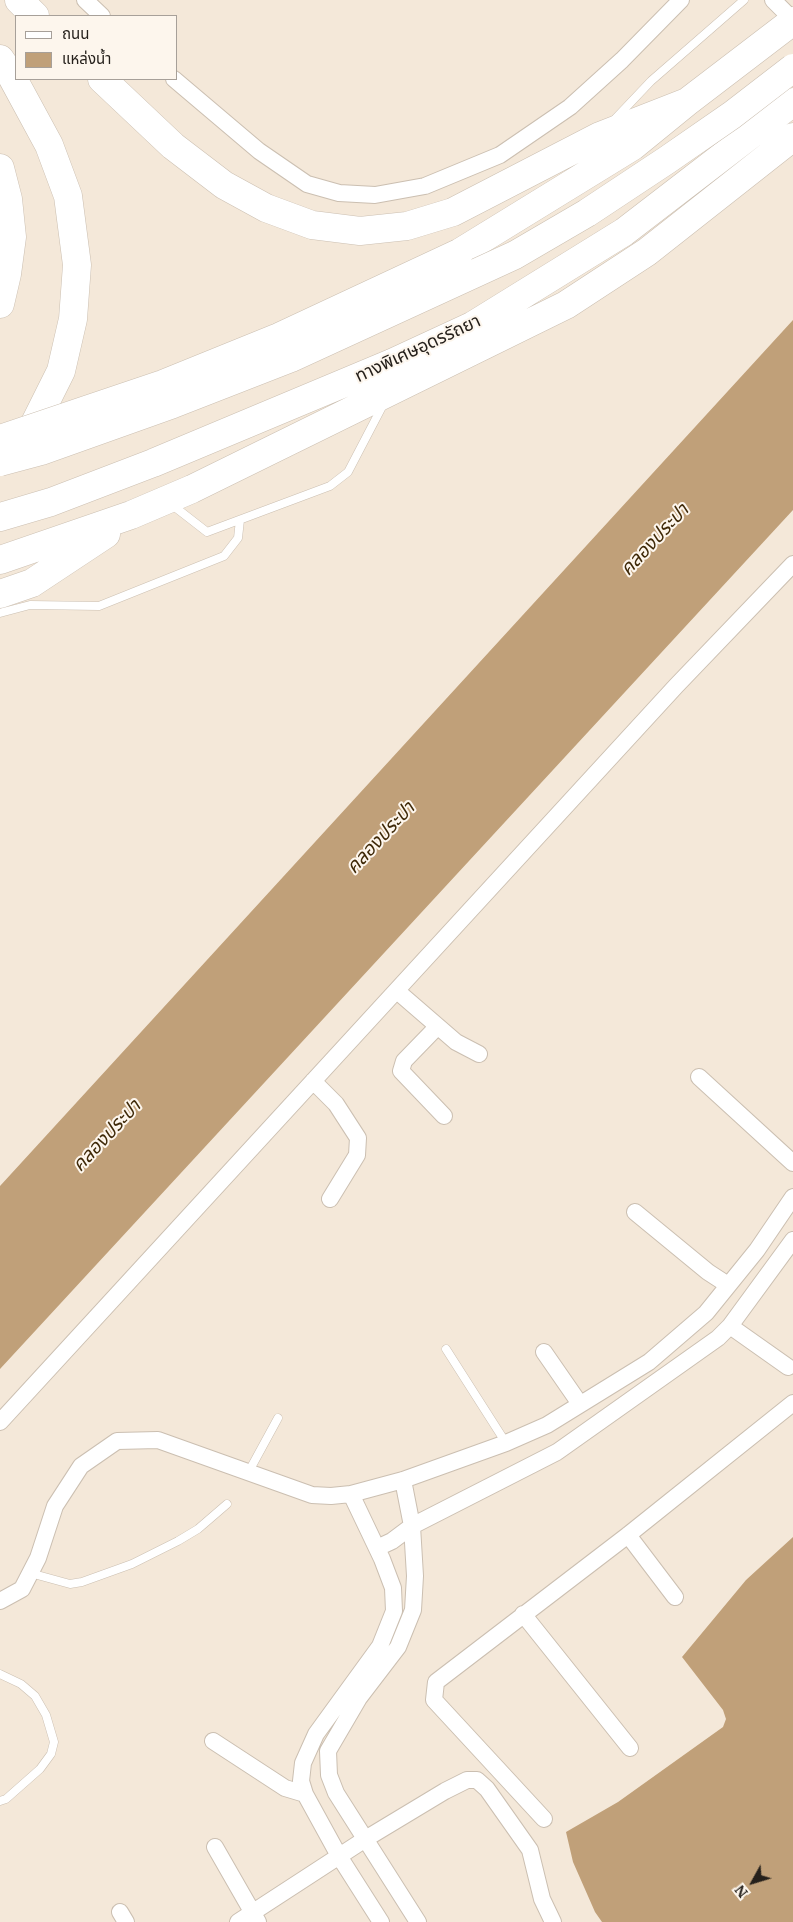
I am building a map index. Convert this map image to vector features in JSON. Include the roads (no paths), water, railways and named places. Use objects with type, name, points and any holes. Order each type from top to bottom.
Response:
[{"type":"highway","points":[[19,0],[34,15]]},
{"type":"highway","points":[[0,439],[163,384],[252,348],[459,253],[633,146],[793,20]]},
{"type":"highway","points":[[0,59],[11,75],[52,154],[68,196],[77,265],[73,319],[61,371],[28,439],[0,470]]},
{"type":"highway","points":[[0,462],[41,452],[164,408],[273,365],[515,255],[587,213],[666,160],[793,68]]},
{"type":"highway","points":[[103,80],[173,146],[224,185],[266,208],[312,225],[360,231],[407,226],[453,212],[600,136],[687,102]]},
{"type":"highway","name":"ทางพิเศษอุดรรัถยา","points":[[0,516],[50,502],[153,463],[392,363],[472,326],[624,232],[793,102]]},
{"type":"highway","points":[[0,560],[131,515],[166,500],[566,305],[647,252],[793,137]]},
{"type":"highway","points":[[0,168],[8,199],[12,237],[7,274],[0,304]]},
{"type":"highway","points":[[0,594],[32,583],[85,550],[131,515]]},
{"type":"street","points":[[85,0],[101,15]]},
{"type":"street","points":[[175,80],[259,151],[307,184],[339,193],[375,195],[424,186],[500,155],[570,106],[622,60],[681,0]]},
{"type":"street","points":[[773,0],[793,20]]},
{"type":"street","points":[[0,1422],[670,694],[793,564]]},
{"type":"street","points":[[397,991],[456,1042],[479,1054]]},
{"type":"street","points":[[437,1026],[404,1062],[402,1071],[444,1116]]},
{"type":"street","points":[[699,1077],[793,1163]]},
{"type":"street","points":[[313,1081],[336,1104],[358,1138],[357,1155],[330,1199]]},
{"type":"street","points":[[0,1601],[22,1589],[38,1558],[55,1506],[81,1466],[117,1441],[158,1440],[312,1494],[350,1494],[404,1480],[506,1443],[547,1425],[649,1362],[706,1313],[757,1250],[793,1197]]},
{"type":"street","points":[[635,1212],[708,1272],[728,1285]]},
{"type":"street","points":[[377,1548],[392,1541],[412,1526],[557,1452],[718,1338],[730,1326],[792,1244]]},
{"type":"street","points":[[730,1326],[788,1367]]},
{"type":"street","points":[[544,1352],[580,1404]]},
{"type":"street","points":[[544,1819],[434,1700],[436,1682],[628,1535],[793,1403]]},
{"type":"street","points":[[404,1480],[412,1526],[415,1576],[413,1610],[398,1647],[359,1698],[328,1751],[329,1775],[336,1793],[367,1838],[418,1922]]},
{"type":"street","points":[[350,1494],[377,1548],[393,1588],[394,1611],[380,1646],[316,1734],[303,1763],[301,1781],[305,1794],[339,1856],[381,1922]]},
{"type":"street","points":[[628,1535],[675,1596]]},
{"type":"street","points":[[524,1614],[630,1748]]},
{"type":"street","points":[[213,1741],[285,1788],[305,1794]]},
{"type":"street","points":[[238,1922],[256,1917],[339,1856],[457,1784],[478,1780],[493,1797],[530,1850],[542,1899],[553,1922]]},
{"type":"street","points":[[215,1847],[256,1917]]},
{"type":"lane","points":[[600,136],[651,80],[744,0]]},
{"type":"lane","points":[[166,500],[207,532],[330,486],[348,472],[390,392]]},
{"type":"lane","points":[[0,613],[30,605],[99,606],[224,556],[238,538],[240,520]]},
{"type":"lane","points":[[446,1349],[506,1443]]},
{"type":"lane","points":[[248,1473],[278,1418]]},
{"type":"lane","points":[[30,1573],[70,1584],[82,1582],[132,1564],[178,1541],[198,1529],[227,1504]]},
{"type":"lane","points":[[0,1674],[21,1684],[35,1696],[46,1715],[54,1742],[51,1754],[40,1769],[6,1799],[0,1801]]},
{"type":"water","name":"คลองประปา","points":[[793,320],[793,510],[0,1369],[0,1186]]},
{"type":"water","points":[[793,1537],[793,1922],[602,1922],[595,1912],[573,1862],[566,1832],[618,1802],[723,1727],[726,1719],[723,1710],[682,1657],[746,1580]]}]
